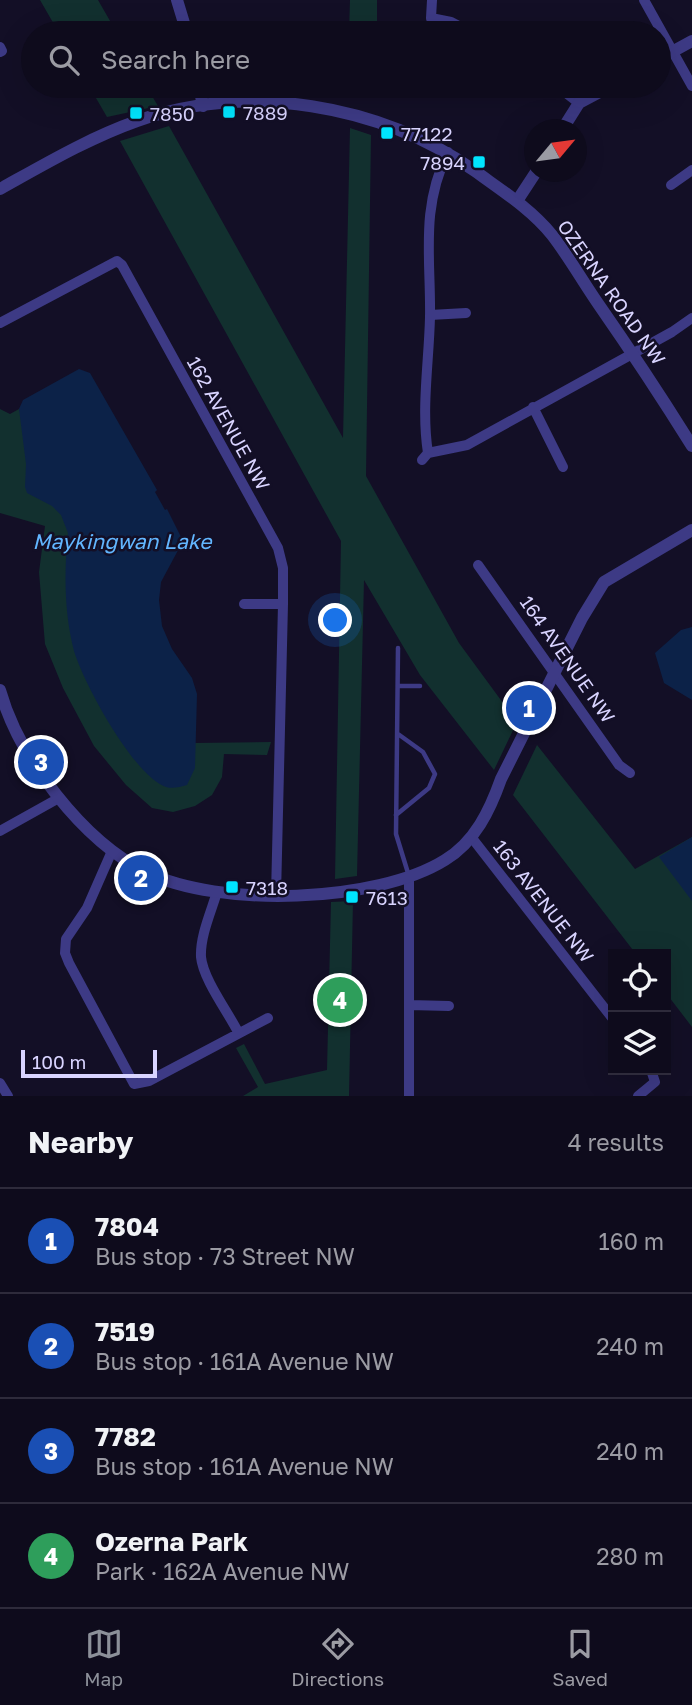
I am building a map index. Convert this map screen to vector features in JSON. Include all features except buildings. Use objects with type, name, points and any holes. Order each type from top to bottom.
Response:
[{"type":"street","points":[[177,0],[183,21]]},
{"type":"street","points":[[432,0],[431,18],[446,21]]},
{"type":"street","points":[[644,0],[655,21]]},
{"type":"street","points":[[692,41],[672,52],[692,86]]},
{"type":"street","points":[[201,98],[203,106]]},
{"type":"street","points":[[573,98],[579,103]]},
{"type":"street","points":[[569,119],[579,103],[588,98]]},
{"type":"street","name":"OZERNA ROAD NW","points":[[0,189],[73,149],[117,129],[159,115],[203,106],[269,103],[354,113],[399,129],[448,152],[517,201],[551,233],[692,446]]},
{"type":"street","points":[[448,152],[438,173],[428,226],[430,315],[425,456],[467,445],[692,318]]},
{"type":"street","points":[[671,185],[692,170]]},
{"type":"street","points":[[517,201],[529,182]]},
{"type":"street","name":"162 AVENUE NW","points":[[0,323],[104,266],[117,261],[122,265],[278,548],[283,568],[283,604],[276,895]]},
{"type":"street","points":[[430,315],[467,313]]},
{"type":"street","points":[[533,407],[563,467]]},
{"type":"street","points":[[1,697],[28,752],[60,798],[112,851],[145,872],[190,888],[216,892],[276,895],[369,889],[409,878],[447,860],[472,838],[491,806],[501,779],[554,674],[604,582],[692,530]]},
{"type":"street","name":"164 AVENUE NW","points":[[478,565],[619,765],[630,773]]},
{"type":"street","points":[[244,604],[283,604]]},
{"type":"street","points":[[0,831],[60,798]]},
{"type":"street","name":"163 AVENUE NW","points":[[472,838],[608,1013]]},
{"type":"street","points":[[112,851],[87,908],[66,939],[65,953],[134,1084],[149,1081],[268,1018]]},
{"type":"street","points":[[409,878],[409,1096]]},
{"type":"street","points":[[216,892],[201,959],[205,972],[238,1032]]},
{"type":"street","points":[[409,1005],[449,1006]]},
{"type":"street","points":[[638,1096],[655,1082],[654,1075]]},
{"type":"street","points":[[0,1083],[8,1096]]},
{"type":"lane","points":[[398,648],[396,834],[409,878]]},
{"type":"lane","points":[[398,686],[419,686]]},
{"type":"lane","points":[[396,815],[429,788],[435,774],[423,752],[397,734]]},
{"type":"green space","points":[[40,0],[98,0],[110,21],[52,21]]},
{"type":"green space","points":[[350,0],[377,0],[377,21],[349,21]]},
{"type":"green space","points":[[96,98],[153,98],[158,106],[107,117]]},
{"type":"green space","points":[[169,126],[343,438],[350,128],[371,135],[366,476],[459,643],[517,722],[494,770],[420,675],[364,580],[357,876],[335,879],[341,541],[120,141]]},
{"type":"green space","points":[[0,409],[10,414],[19,409],[39,477],[71,513],[162,763],[195,743],[271,742],[267,755],[224,754],[222,777],[212,795],[195,806],[173,812],[152,808],[126,785],[94,746],[63,688],[45,644],[39,572],[45,526],[0,513]]},
{"type":"green space","points":[[537,745],[635,869],[692,837],[692,1027],[671,1000],[671,949],[632,949],[513,795]]},
{"type":"green space","points":[[353,901],[349,1096],[243,1096],[258,1087],[236,1048],[244,1044],[265,1084],[327,1070],[331,902]]},
{"type":"water","name":"Maykingwan Lake","points":[[79,369],[90,373],[183,541],[161,582],[159,600],[162,626],[172,649],[192,678],[197,694],[195,768],[187,785],[166,787],[153,779],[125,747],[99,705],[79,666],[68,621],[68,533],[61,515],[52,506],[27,493],[25,487],[26,464],[19,409],[23,400]]},
{"type":"water","points":[[692,627],[692,700],[664,683],[655,653],[681,630]]},
{"type":"water","points":[[692,837],[692,901],[659,857]]},
{"type":"place","name":"7889","points":[[229,112]]},
{"type":"place","name":"7850","points":[[136,113]]},
{"type":"place","name":"77122","points":[[387,133]]},
{"type":"place","name":"7894","points":[[479,162]]},
{"type":"place","name":"7804","points":[[529,708]]},
{"type":"place","name":"7782","points":[[41,762]]},
{"type":"place","name":"7519","points":[[141,878]]},
{"type":"place","name":"7318","points":[[232,887]]},
{"type":"place","name":"7613","points":[[352,897]]},
{"type":"place","name":"Ozerna Park","points":[[340,1000]]}]
